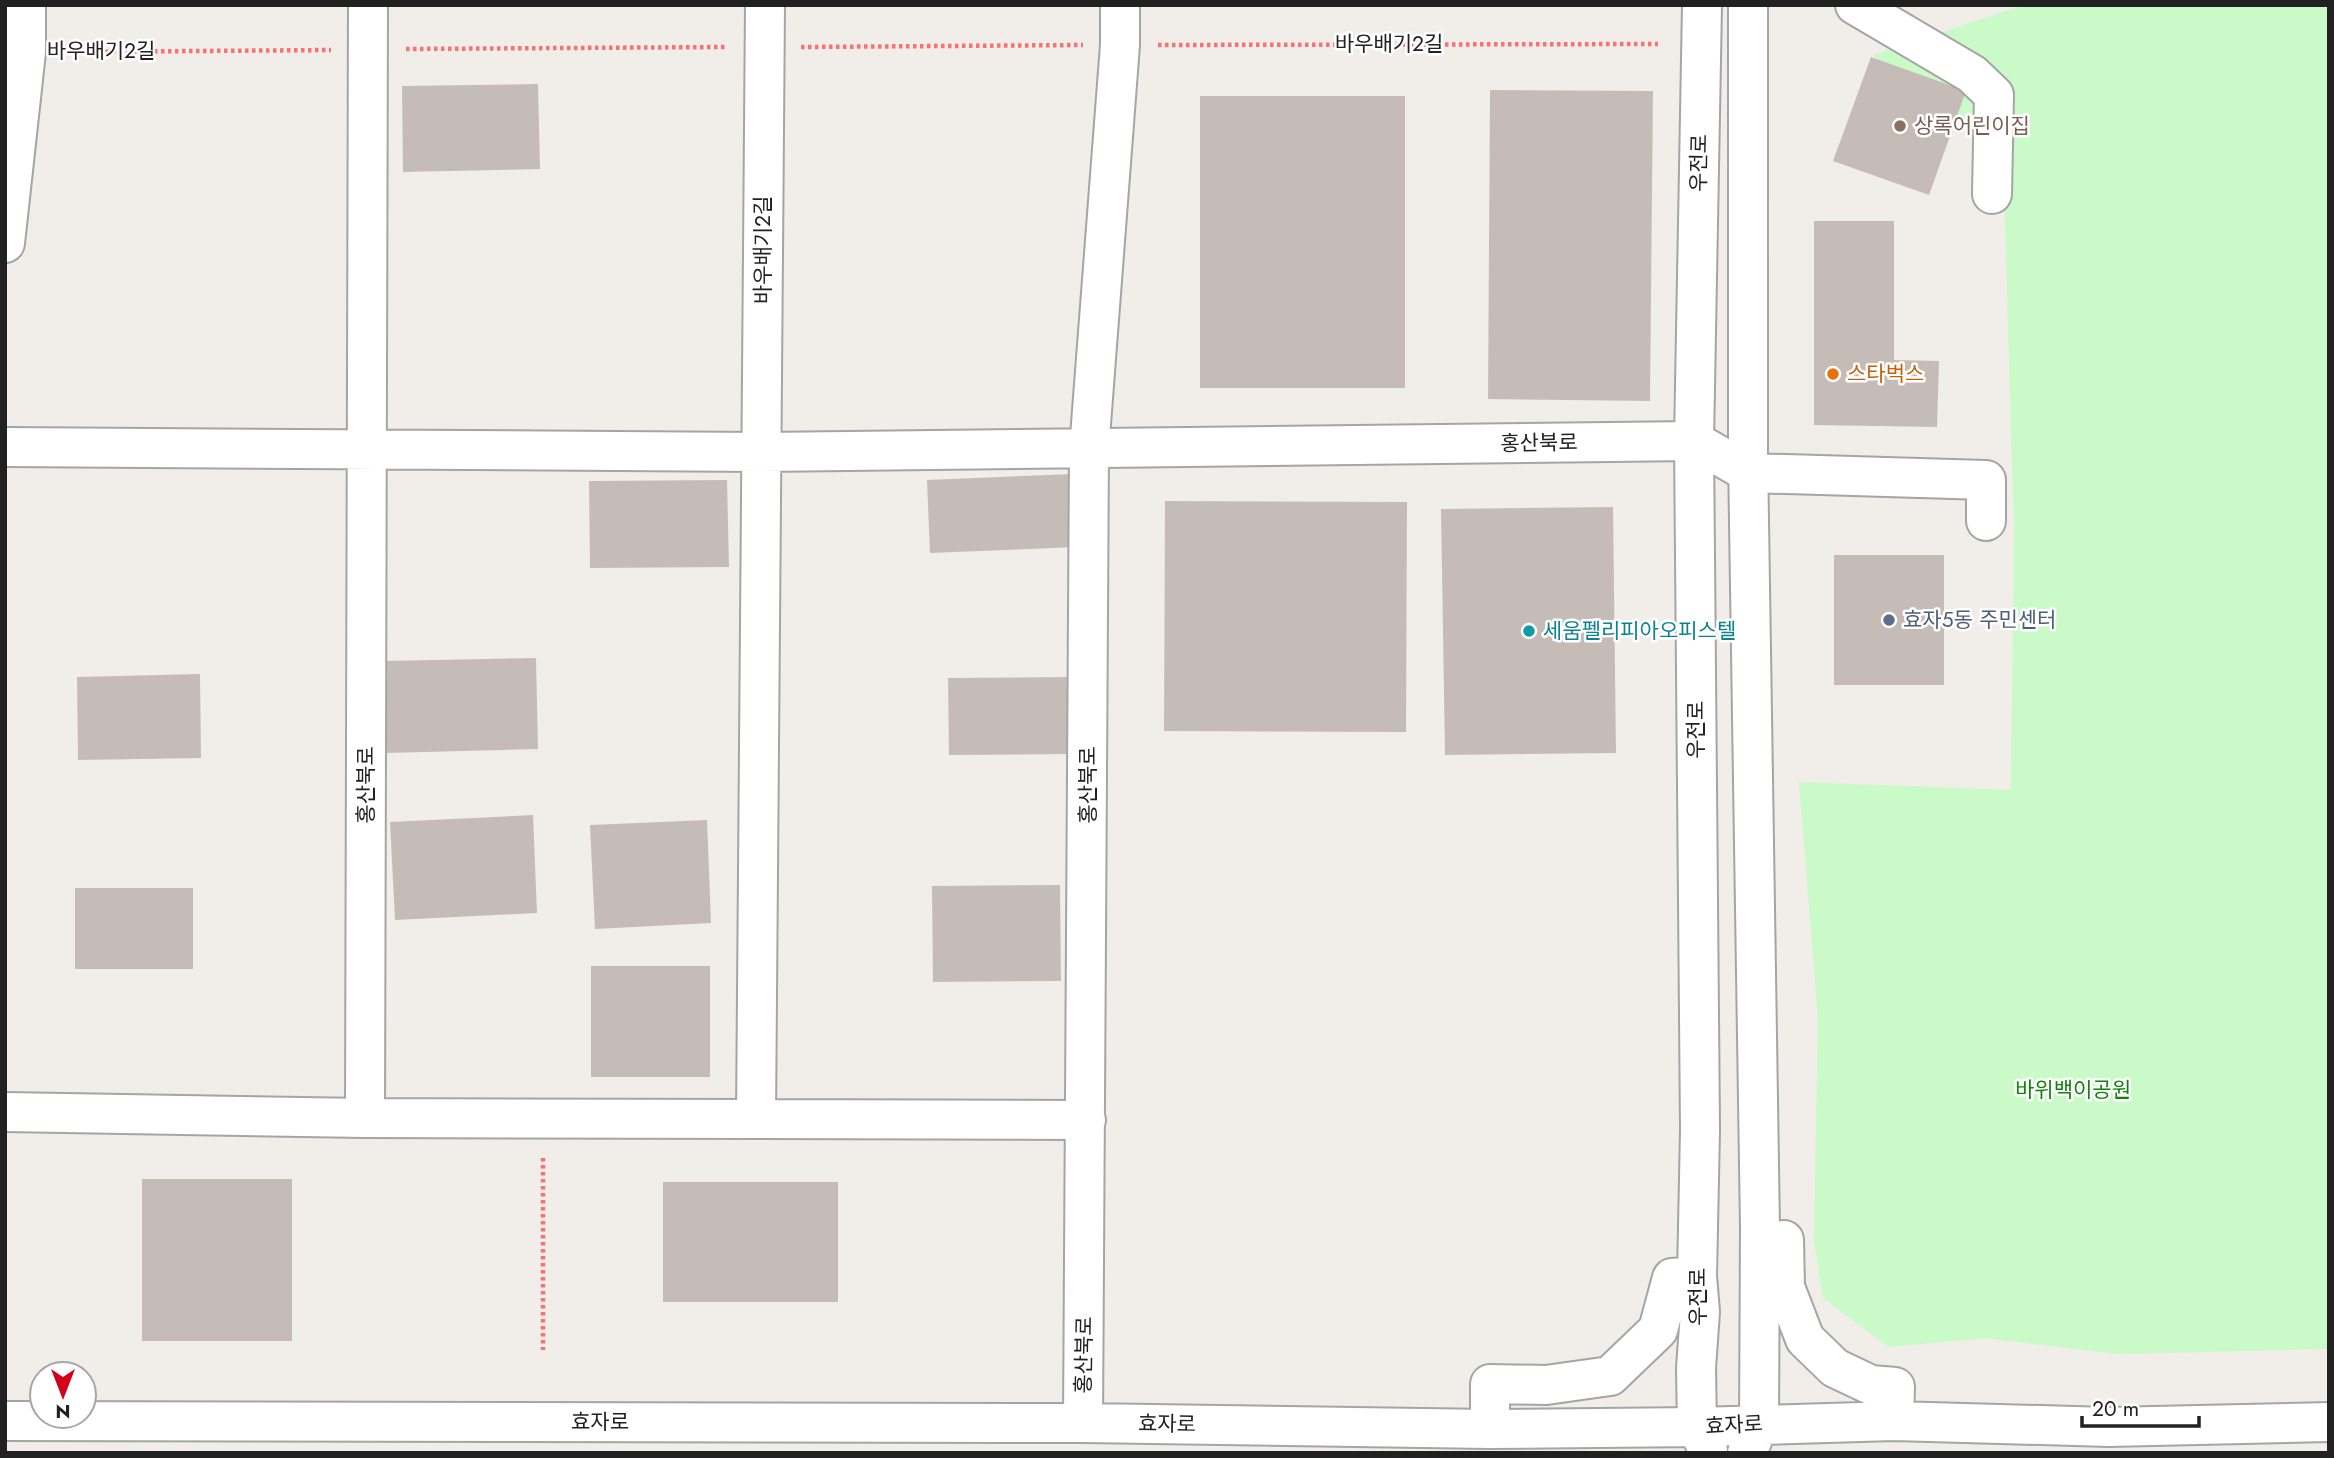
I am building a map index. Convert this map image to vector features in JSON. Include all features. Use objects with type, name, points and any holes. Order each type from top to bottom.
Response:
[{"type":"street","points":[[26,5],[26,52]]},
{"type":"street","points":[[367,451],[368,5]]},
{"type":"street","name":"바우배기2길","points":[[762,452],[765,5]]},
{"type":"street","points":[[1089,450],[1120,45],[1120,5]]},
{"type":"street","name":"우전로","points":[[1702,5],[1694,441],[1700,1130],[1700,1312],[1696,1368],[1703,1440]]},
{"type":"street","points":[[1748,5],[1749,473],[1760,1229],[1753,1438]]},
{"type":"street","points":[[1855,5],[1972,74],[1994,95],[1992,194]]},
{"type":"street","name":"바우배기2길","points":[[5,243],[26,52]]},
{"type":"street","points":[[1694,441],[1749,473],[1986,480],[1986,521]]},
{"type":"street","name":"홍산북로","points":[[5,447],[762,452],[1694,441]]},
{"type":"street","name":"홍산북로","points":[[1083,1423],[1089,450]]},
{"type":"street","name":"홍산북로","points":[[365,1118],[367,451]]},
{"type":"street","points":[[757,1119],[762,452]]},
{"type":"street","points":[[5,1112],[365,1118],[1086,1120]]},
{"type":"street","points":[[1760,1229],[1784,1232],[1785,1287],[1805,1339],[1835,1368],[1871,1385],[1895,1387],[1894,1422]]},
{"type":"street","points":[[1490,1429],[1490,1384],[1546,1385],[1610,1376],[1658,1330],[1672,1278],[1698,1276]]},
{"type":"street","name":"효자로","points":[[5,1421],[1083,1423],[1490,1429],[1703,1440],[1753,1438],[1894,1422],[2109,1427],[2329,1422]]},
{"type":"path","name":"바우배기2길","points":[[26,52],[1658,44]]},
{"type":"path","points":[[542,1157],[542,1350]]},
{"type":"green space","name":"바위백이공원","points":[[2024,5],[2329,5],[2329,1349],[2116,1354],[1986,1338],[1889,1347],[1823,1298],[1814,1240],[1818,1018],[1799,782],[2011,790],[2014,529],[2003,154],[1873,55]]},
{"type":"building","name":"상록어린이집","points":[[1871,57],[1966,91],[1929,195],[1833,161]]},
{"type":"building","points":[[538,84],[540,169],[403,172],[402,86]]},
{"type":"building","points":[[1490,90],[1653,91],[1650,401],[1488,399]]},
{"type":"building","points":[[1200,96],[1405,96],[1405,388],[1200,388]]},
{"type":"building","points":[[1814,221],[1894,221],[1894,360],[1939,361],[1937,427],[1814,425]]},
{"type":"building","points":[[1074,474],[1077,547],[930,553],[927,480]]},
{"type":"building","points":[[727,480],[729,567],[590,568],[589,481]]},
{"type":"building","points":[[1165,501],[1407,502],[1406,732],[1164,731]]},
{"type":"building","name":"세움펠리피아오피스텔","points":[[1613,507],[1616,753],[1445,755],[1441,509]]},
{"type":"building","name":"효자5동 주민센터","points":[[1834,555],[1944,555],[1944,685],[1834,685]]},
{"type":"building","points":[[536,658],[538,749],[386,753],[384,661]]},
{"type":"building","points":[[200,674],[201,758],[78,760],[77,677]]},
{"type":"building","points":[[1069,677],[1069,754],[949,755],[948,678]]},
{"type":"building","points":[[533,815],[537,913],[395,920],[390,822]]},
{"type":"building","points":[[707,820],[711,923],[595,929],[590,825]]},
{"type":"building","points":[[1060,885],[1061,981],[933,982],[932,886]]},
{"type":"building","points":[[75,888],[193,888],[193,969],[75,969]]},
{"type":"building","points":[[591,966],[710,966],[710,1077],[591,1077]]},
{"type":"building","points":[[142,1179],[292,1179],[292,1341],[142,1341]]},
{"type":"building","points":[[663,1182],[838,1182],[838,1302],[663,1302]]},
{"type":"place","name":"상록어린이집","points":[[1900,126]]},
{"type":"place","name":"스타벅스","points":[[1833,374]]},
{"type":"place","name":"효자5동 주민센터","points":[[1889,620]]},
{"type":"place","name":"세움펠리피아오피스텔","points":[[1529,631]]}]
